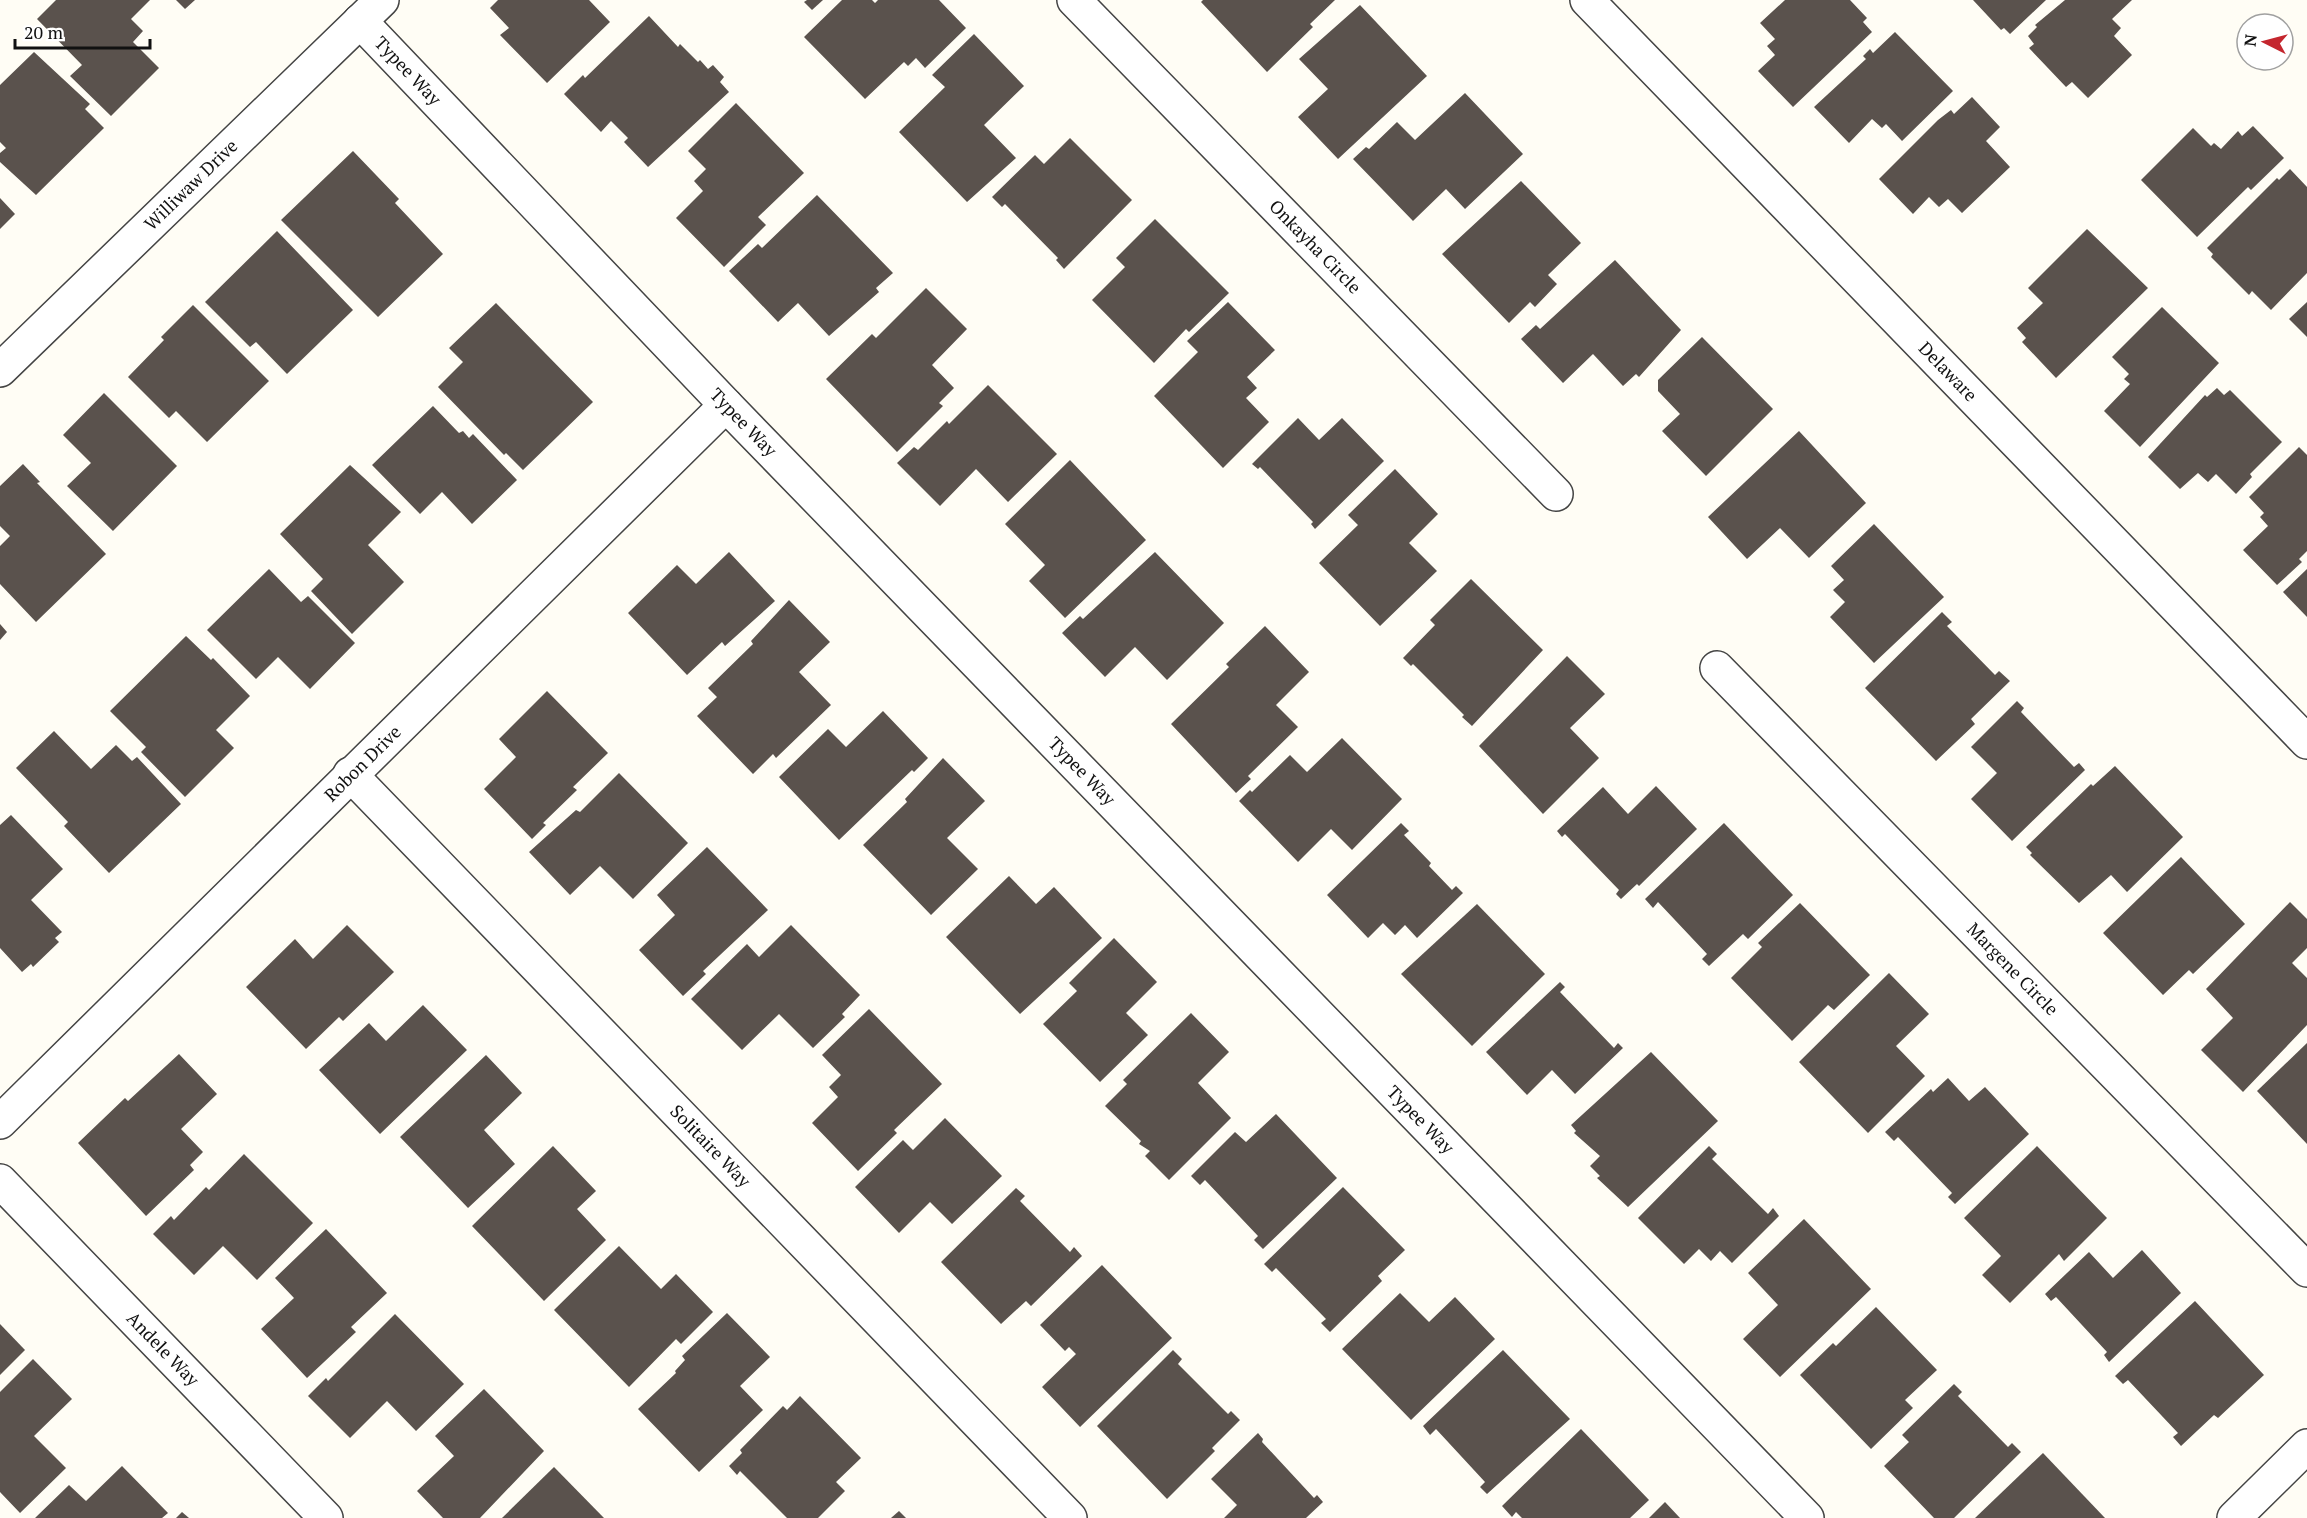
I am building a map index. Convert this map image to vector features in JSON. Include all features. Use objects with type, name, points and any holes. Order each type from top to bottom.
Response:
[{"type":"street","name":"Onkayha Circle","points":[[1074,0],[1556,494]]},
{"type":"street","name":"Delaware","points":[[1587,0],[2307,742]]},
{"type":"street","name":"Williwaw Drive","points":[[0,370],[371,11]]},
{"type":"street","name":"Typee Way","points":[[371,11],[726,405],[1807,1518]]},
{"type":"street","name":"Robon Drive","points":[[0,1122],[726,405]]},
{"type":"street","name":"Margene Circle","points":[[1717,668],[2307,1270]]},
{"type":"street","name":"Solitaire Way","points":[[350,774],[1070,1518]]},
{"type":"street","name":"Andele Way","points":[[0,1181],[326,1518]]},
{"type":"street","points":[[2234,1518],[2307,1446]]},
{"type":"building","points":[[56,0],[150,0],[131,19],[143,31],[133,42],[159,68],[111,116],[70,76],[82,65],[37,19]]},
{"type":"building","points":[[176,0],[195,0],[185,9]]},
{"type":"building","points":[[498,0],[589,0],[610,22],[547,83],[500,35],[509,28],[490,8]]},
{"type":"building","points":[[823,0],[812,10],[804,2]]},
{"type":"building","points":[[842,0],[872,0],[875,3],[878,0],[939,0],[966,28],[925,68],[916,58],[908,66],[904,62],[865,99],[804,37]]},
{"type":"building","points":[[1203,0],[1335,0],[1310,24],[1313,27],[1267,72],[1201,2]]},
{"type":"building","points":[[1785,0],[1850,0],[1867,18],[1863,22],[1872,32],[1793,107],[1758,71],[1775,55],[1767,46],[1775,39],[1760,23]]},
{"type":"building","points":[[1973,0],[2046,0],[2010,34],[2004,28],[2001,30]]},
{"type":"building","points":[[2065,0],[2132,0],[2112,19],[2121,28],[2114,36],[2132,55],[2088,98],[2072,82],[2066,87],[2029,48],[2034,44],[2028,36],[2037,27],[2035,25]]},
{"type":"building","points":[[1360,5],[1427,76],[1338,159],[1298,117],[1328,89],[1299,59]]},
{"type":"building","points":[[649,16],[678,47],[680,44],[708,69],[713,65],[724,77],[720,82],[729,92],[648,167],[624,142],[628,138],[611,121],[601,132],[564,94],[583,75],[585,78]]},
{"type":"building","points":[[1895,32],[1953,91],[1902,141],[1886,124],[1882,128],[1872,119],[1849,143],[1814,107],[1866,59],[1863,56],[1870,49],[1873,53]]},
{"type":"building","points":[[974,34],[1024,86],[984,125],[1016,158],[967,202],[899,132],[945,87],[932,75]]},
{"type":"building","points":[[34,52],[90,104],[85,109],[104,128],[36,195],[0,162],[0,153],[6,148],[0,142],[0,85]]},
{"type":"building","points":[[1465,93],[1523,154],[1465,209],[1446,189],[1413,221],[1353,159],[1366,147],[1369,149],[1397,122],[1415,140]]},
{"type":"building","points":[[1972,97],[2000,127],[1986,141],[2010,167],[1962,213],[1948,199],[1939,207],[1929,197],[1913,214],[1879,179],[1938,120],[1951,110],[1954,114]]},
{"type":"building","points":[[736,103],[804,173],[758,217],[766,225],[724,267],[676,218],[703,191],[694,181],[706,169],[688,151]]},
{"type":"building","points":[[2253,126],[2284,158],[2251,190],[2248,187],[2197,237],[2141,180],[2193,128],[2211,146],[2214,143],[2221,149],[2238,131],[2242,136]]},
{"type":"building","points":[[1070,138],[1132,200],[1064,269],[1056,260],[1058,258],[1005,204],[1002,207],[992,197],[1035,155],[1044,164]]},
{"type":"building","points":[[353,151],[399,199],[395,203],[443,254],[378,317],[281,220]]},
{"type":"building","points":[[2290,169],[2307,187],[2307,273],[2271,310],[2252,291],[2249,295],[2211,257],[2213,254],[2207,248],[2277,178],[2279,180]]},
{"type":"building","points":[[1521,181],[1581,243],[1548,275],[1557,284],[1535,307],[1530,302],[1509,323],[1442,254]]},
{"type":"building","points":[[817,195],[893,273],[876,288],[879,292],[829,336],[798,303],[778,322],[729,271],[758,244],[762,248]]},
{"type":"building","points":[[0,198],[15,214],[0,229]]},
{"type":"building","points":[[1155,219],[1229,293],[1189,332],[1186,329],[1154,363],[1092,300],[1125,267],[1116,258]]},
{"type":"building","points":[[2087,229],[2148,288],[2056,378],[2022,342],[2026,338],[2017,328],[2043,303],[2028,288]]},
{"type":"building","points":[[277,231],[353,310],[287,374],[256,342],[250,347],[205,302]]},
{"type":"building","points":[[1615,260],[1681,330],[1639,377],[1636,374],[1623,386],[1593,354],[1563,383],[1521,339],[1536,325],[1540,329]]},
{"type":"building","points":[[926,288],[967,329],[932,365],[954,388],[939,403],[943,406],[897,452],[826,379],[872,334],[876,338]]},
{"type":"building","points":[[1228,302],[1275,350],[1247,377],[1257,388],[1246,398],[1269,422],[1223,468],[1154,396],[1198,352],[1187,341]]},
{"type":"building","points":[[2307,302],[2307,337],[2289,319]]},
{"type":"building","points":[[496,303],[593,402],[523,470],[506,453],[504,455],[438,387],[463,362],[449,348]]},
{"type":"building","points":[[193,305],[269,381],[207,442],[176,411],[169,418],[128,377],[164,340],[161,337]]},
{"type":"building","points":[[2162,307],[2219,363],[2140,447],[2104,411],[2130,384],[2124,379],[2129,374],[2112,357]]},
{"type":"building","points":[[1702,337],[1773,409],[1706,476],[1662,431],[1680,414],[1658,391],[1658,380]]},
{"type":"building","points":[[988,385],[1057,454],[1008,502],[976,469],[940,506],[897,463],[914,447],[918,450],[947,421],[949,424]]},
{"type":"building","points":[[2217,388],[2224,395],[2230,390],[2282,442],[2250,474],[2252,477],[2236,494],[2216,474],[2208,482],[2198,473],[2180,489],[2148,457],[2205,395],[2207,397]]},
{"type":"building","points":[[104,393],[177,466],[113,531],[67,486],[91,463],[63,435]]},
{"type":"building","points":[[433,406],[459,433],[463,431],[469,438],[473,434],[517,480],[472,524],[442,492],[420,514],[372,465]]},
{"type":"building","points":[[1298,418],[1319,440],[1342,418],[1384,461],[1315,529],[1311,524],[1313,522],[1260,467],[1258,469],[1252,464]]},
{"type":"building","points":[[1799,431],[1866,503],[1809,558],[1780,528],[1747,559],[1708,517]]},
{"type":"building","points":[[2299,447],[2307,455],[2307,551],[2299,559],[2302,562],[2277,585],[2243,550],[2268,526],[2260,517],[2264,513],[2249,497]]},
{"type":"building","points":[[1070,460],[1146,540],[1065,618],[1029,581],[1045,565],[1005,524]]},
{"type":"building","points":[[23,464],[40,482],[37,483],[106,554],[36,622],[0,584],[0,546],[10,536],[0,526],[0,486]]},
{"type":"building","points":[[350,465],[401,512],[368,545],[404,582],[352,634],[311,591],[323,579],[280,534]]},
{"type":"building","points":[[1395,469],[1438,514],[1409,543],[1437,571],[1380,626],[1319,563],[1358,525],[1348,515]]},
{"type":"building","points":[[1874,524],[1944,597],[1874,663],[1830,617],[1845,602],[1833,590],[1844,580],[1831,566]]},
{"type":"building","points":[[729,552],[775,601],[725,646],[722,642],[687,675],[628,613],[677,565],[696,584]]},
{"type":"building","points":[[1155,552],[1224,623],[1167,680],[1135,647],[1105,677],[1062,633],[1080,616],[1083,619]]},
{"type":"building","points":[[269,569],[301,602],[308,596],[355,643],[310,689],[278,657],[256,679],[207,630]]},
{"type":"building","points":[[2307,569],[2307,617],[2283,592]]},
{"type":"building","points":[[1471,579],[1543,650],[1472,726],[1413,664],[1411,666],[1403,658],[1435,625],[1430,620]]},
{"type":"building","points":[[789,600],[830,642],[799,672],[831,705],[776,758],[773,754],[753,774],[697,716],[717,697],[708,688],[753,644],[751,641]]},
{"type":"building","points":[[1942,612],[1952,622],[1947,626],[1995,675],[1999,671],[2010,681],[1971,719],[1975,724],[1936,761],[1865,688]]},
{"type":"building","points":[[0,624],[7,632],[0,640]]},
{"type":"building","points":[[1265,626],[1309,672],[1276,705],[1298,727],[1248,776],[1251,779],[1236,793],[1171,724],[1229,667],[1226,664]]},
{"type":"building","points":[[186,636],[211,660],[213,658],[250,696],[216,730],[234,748],[185,797],[141,752],[146,747],[110,711]]},
{"type":"building","points":[[1567,656],[1605,694],[1570,728],[1599,758],[1543,814],[1479,746]]},
{"type":"building","points":[[547,691],[608,753],[573,787],[577,790],[543,823],[546,825],[532,839],[484,789],[516,757],[499,739]]},
{"type":"building","points":[[2017,701],[2024,708],[2021,712],[2074,767],[2079,763],[2085,770],[2012,841],[1971,799],[1997,773],[1971,747]]},
{"type":"building","points":[[883,711],[928,758],[914,772],[912,770],[839,840],[779,777],[828,729],[846,747]]},
{"type":"building","points":[[54,731],[91,769],[116,745],[132,761],[137,757],[181,804],[109,873],[64,826],[68,822],[16,768]]},
{"type":"building","points":[[1342,738],[1402,799],[1352,850],[1331,829],[1298,862],[1239,801],[1250,790],[1252,792],[1290,755],[1307,772]]},
{"type":"building","points":[[943,758],[985,801],[947,838],[978,869],[931,915],[863,845],[907,802],[905,799]]},
{"type":"building","points":[[2115,766],[2183,837],[2127,892],[2111,875],[2079,903],[2030,855],[2032,853],[2026,847],[2091,784],[2093,786]]},
{"type":"building","points":[[619,773],[688,843],[633,899],[600,866],[570,895],[529,852],[576,810],[580,812]]},
{"type":"building","points":[[1656,786],[1697,829],[1639,886],[1637,884],[1621,899],[1616,894],[1619,890],[1565,834],[1562,837],[1557,831],[1603,787],[1628,814]]},
{"type":"building","points":[[11,815],[63,869],[31,900],[62,932],[55,938],[59,942],[33,967],[31,964],[22,972],[0,948],[0,825]]},
{"type":"building","points":[[1401,823],[1409,831],[1404,835],[1431,863],[1429,866],[1452,890],[1456,886],[1463,893],[1417,938],[1405,925],[1395,935],[1383,923],[1368,938],[1327,895]]},
{"type":"building","points":[[1724,823],[1793,895],[1748,939],[1743,934],[1709,966],[1702,959],[1707,954],[1658,902],[1653,908],[1645,899]]},
{"type":"building","points":[[707,847],[768,910],[703,971],[706,974],[683,996],[639,950],[675,915],[657,895]]},
{"type":"building","points":[[2181,857],[2245,924],[2193,974],[2189,970],[2163,995],[2103,933]]},
{"type":"building","points":[[1009,876],[1036,904],[1054,887],[1102,938],[1020,1014],[946,937]]},
{"type":"building","points":[[2290,902],[2307,919],[2307,948],[2292,963],[2307,978],[2307,1025],[2243,1092],[2201,1050],[2233,1018],[2206,989]]},
{"type":"building","points":[[1800,903],[1870,975],[1834,1010],[1828,1005],[1792,1041],[1731,978],[1762,947],[1758,943]]},
{"type":"building","points":[[1477,904],[1545,974],[1472,1046],[1401,974]]},
{"type":"building","points":[[347,925],[394,972],[343,1021],[339,1017],[306,1049],[246,987],[295,939],[313,959]]},
{"type":"building","points":[[791,925],[860,995],[842,1014],[845,1017],[813,1048],[779,1014],[742,1050],[691,999],[747,944],[759,957]]},
{"type":"building","points":[[1114,938],[1157,982],[1126,1013],[1148,1035],[1100,1082],[1043,1024],[1077,991],[1069,983]]},
{"type":"building","points":[[1889,973],[1929,1014],[1896,1046],[1925,1076],[1868,1133],[1799,1062]]},
{"type":"building","points":[[1560,982],[1565,987],[1560,992],[1614,1048],[1618,1043],[1623,1048],[1575,1094],[1552,1070],[1527,1095],[1486,1052]]},
{"type":"building","points":[[423,1005],[467,1050],[380,1134],[319,1070],[369,1023],[386,1041]]},
{"type":"building","points":[[869,1009],[942,1084],[894,1130],[897,1133],[858,1171],[812,1123],[838,1097],[829,1087],[841,1075],[822,1055]]},
{"type":"building","points":[[1191,1013],[1229,1052],[1198,1083],[1231,1118],[1169,1180],[1145,1156],[1150,1151],[1139,1144],[1141,1141],[1105,1106],[1127,1084],[1123,1080]]},
{"type":"building","points":[[2307,1043],[2307,1144],[2257,1091]]},
{"type":"building","points":[[1651,1052],[1718,1121],[1628,1207],[1597,1178],[1600,1176],[1590,1166],[1600,1156],[1574,1133],[1576,1131],[1571,1125]]},
{"type":"building","points":[[179,1054],[217,1094],[181,1129],[203,1152],[190,1165],[194,1170],[146,1216],[78,1143],[125,1098],[128,1101]]},
{"type":"building","points":[[486,1055],[522,1093],[484,1130],[515,1164],[468,1208],[400,1137]]},
{"type":"building","points":[[1948,1078],[1969,1101],[1985,1087],[2029,1134],[1955,1204],[1948,1197],[1952,1193],[1898,1137],[1894,1141],[1885,1132],[1931,1089],[1933,1092]]},
{"type":"building","points":[[1276,1114],[1337,1178],[1263,1249],[1254,1240],[1258,1236],[1205,1180],[1200,1185],[1191,1176],[1235,1132],[1246,1142]]},
{"type":"building","points":[[945,1118],[1002,1176],[952,1224],[930,1202],[899,1233],[855,1187],[903,1140],[913,1150]]},
{"type":"building","points":[[553,1146],[596,1191],[577,1209],[606,1240],[544,1301],[472,1226]]},
{"type":"building","points":[[1709,1146],[1717,1154],[1712,1159],[1768,1214],[1773,1208],[1779,1216],[1732,1263],[1720,1251],[1711,1261],[1699,1249],[1684,1264],[1638,1218]]},
{"type":"building","points":[[2037,1146],[2107,1218],[2064,1261],[2059,1254],[2010,1303],[1982,1275],[2001,1256],[1964,1218]]},
{"type":"building","points":[[244,1154],[313,1223],[257,1280],[223,1246],[194,1275],[153,1234],[171,1216],[174,1220],[206,1187],[209,1190]]},
{"type":"building","points":[[1343,1187],[1405,1250],[1378,1276],[1382,1281],[1330,1332],[1321,1323],[1326,1319],[1276,1268],[1272,1272],[1264,1264]]},
{"type":"building","points":[[1016,1188],[1025,1196],[1020,1201],[1070,1252],[1074,1247],[1082,1256],[1031,1306],[1026,1301],[1001,1324],[941,1262]]},
{"type":"building","points":[[1804,1219],[1871,1289],[1780,1377],[1743,1339],[1778,1305],[1748,1273]]},
{"type":"building","points":[[326,1229],[387,1293],[351,1327],[356,1332],[307,1378],[261,1329],[294,1298],[275,1278]]},
{"type":"building","points":[[619,1246],[661,1289],[676,1274],[713,1312],[681,1344],[676,1339],[629,1387],[554,1310]]},
{"type":"building","points":[[2142,1250],[2181,1293],[2109,1362],[2104,1355],[2107,1352],[2056,1297],[2051,1301],[2045,1294],[2089,1252],[2113,1278]]},
{"type":"building","points":[[1102,1265],[1172,1338],[1080,1427],[1042,1387],[1076,1354],[1069,1347],[1065,1351],[1040,1325]]},
{"type":"building","points":[[1400,1293],[1429,1322],[1455,1297],[1495,1339],[1411,1420],[1342,1349]]},
{"type":"building","points":[[2195,1301],[2264,1375],[2218,1418],[2214,1415],[2181,1446],[2173,1437],[2178,1433],[2128,1380],[2123,1384],[2115,1376]]},
{"type":"building","points":[[1876,1307],[1937,1370],[1905,1400],[1913,1408],[1871,1449],[1800,1375],[1833,1343],[1836,1346]]},
{"type":"building","points":[[727,1313],[770,1357],[740,1386],[763,1410],[699,1472],[638,1409],[676,1373],[675,1371],[685,1360],[682,1356]]},
{"type":"building","points":[[395,1314],[464,1384],[416,1431],[387,1401],[350,1438],[308,1396],[326,1378],[328,1381]]},
{"type":"building","points":[[0,1324],[25,1350],[0,1375]]},
{"type":"building","points":[[1173,1350],[1182,1359],[1178,1364],[1228,1414],[1231,1411],[1240,1420],[1212,1448],[1215,1451],[1167,1499],[1097,1426]]},
{"type":"building","points":[[1503,1350],[1570,1419],[1487,1494],[1480,1487],[1485,1482],[1436,1429],[1430,1435],[1423,1426]]},
{"type":"building","points":[[33,1359],[72,1399],[34,1436],[66,1468],[20,1513],[0,1492],[0,1392]]},
{"type":"building","points":[[1954,1384],[1962,1392],[1958,1396],[2008,1447],[2012,1443],[2021,1452],[1954,1518],[1934,1518],[1884,1466],[1909,1442],[1902,1435]]},
{"type":"building","points":[[484,1389],[544,1451],[480,1518],[443,1518],[417,1491],[454,1456],[435,1436]]},
{"type":"building","points":[[800,1396],[861,1458],[836,1482],[845,1491],[818,1518],[787,1518],[740,1471],[737,1475],[729,1466],[742,1453],[740,1450],[783,1406],[787,1410]]},
{"type":"building","points":[[1581,1429],[1649,1500],[1630,1518],[1522,1518],[1516,1512],[1512,1517],[1502,1506]]},
{"type":"building","points":[[1258,1433],[1263,1439],[1262,1442],[1314,1498],[1317,1495],[1323,1502],[1306,1518],[1224,1518],[1237,1505],[1211,1479]]},
{"type":"building","points":[[2043,1453],[2105,1518],[1975,1518]]},
{"type":"building","points":[[122,1466],[168,1513],[162,1518],[35,1518],[69,1485],[86,1501]]},
{"type":"building","points":[[554,1467],[604,1518],[502,1518]]},
{"type":"building","points":[[1665,1502],[1680,1518],[1649,1518]]},
{"type":"building","points":[[899,1511],[906,1518],[891,1518]]},
{"type":"building","points":[[182,1512],[189,1518],[176,1518]]}]
